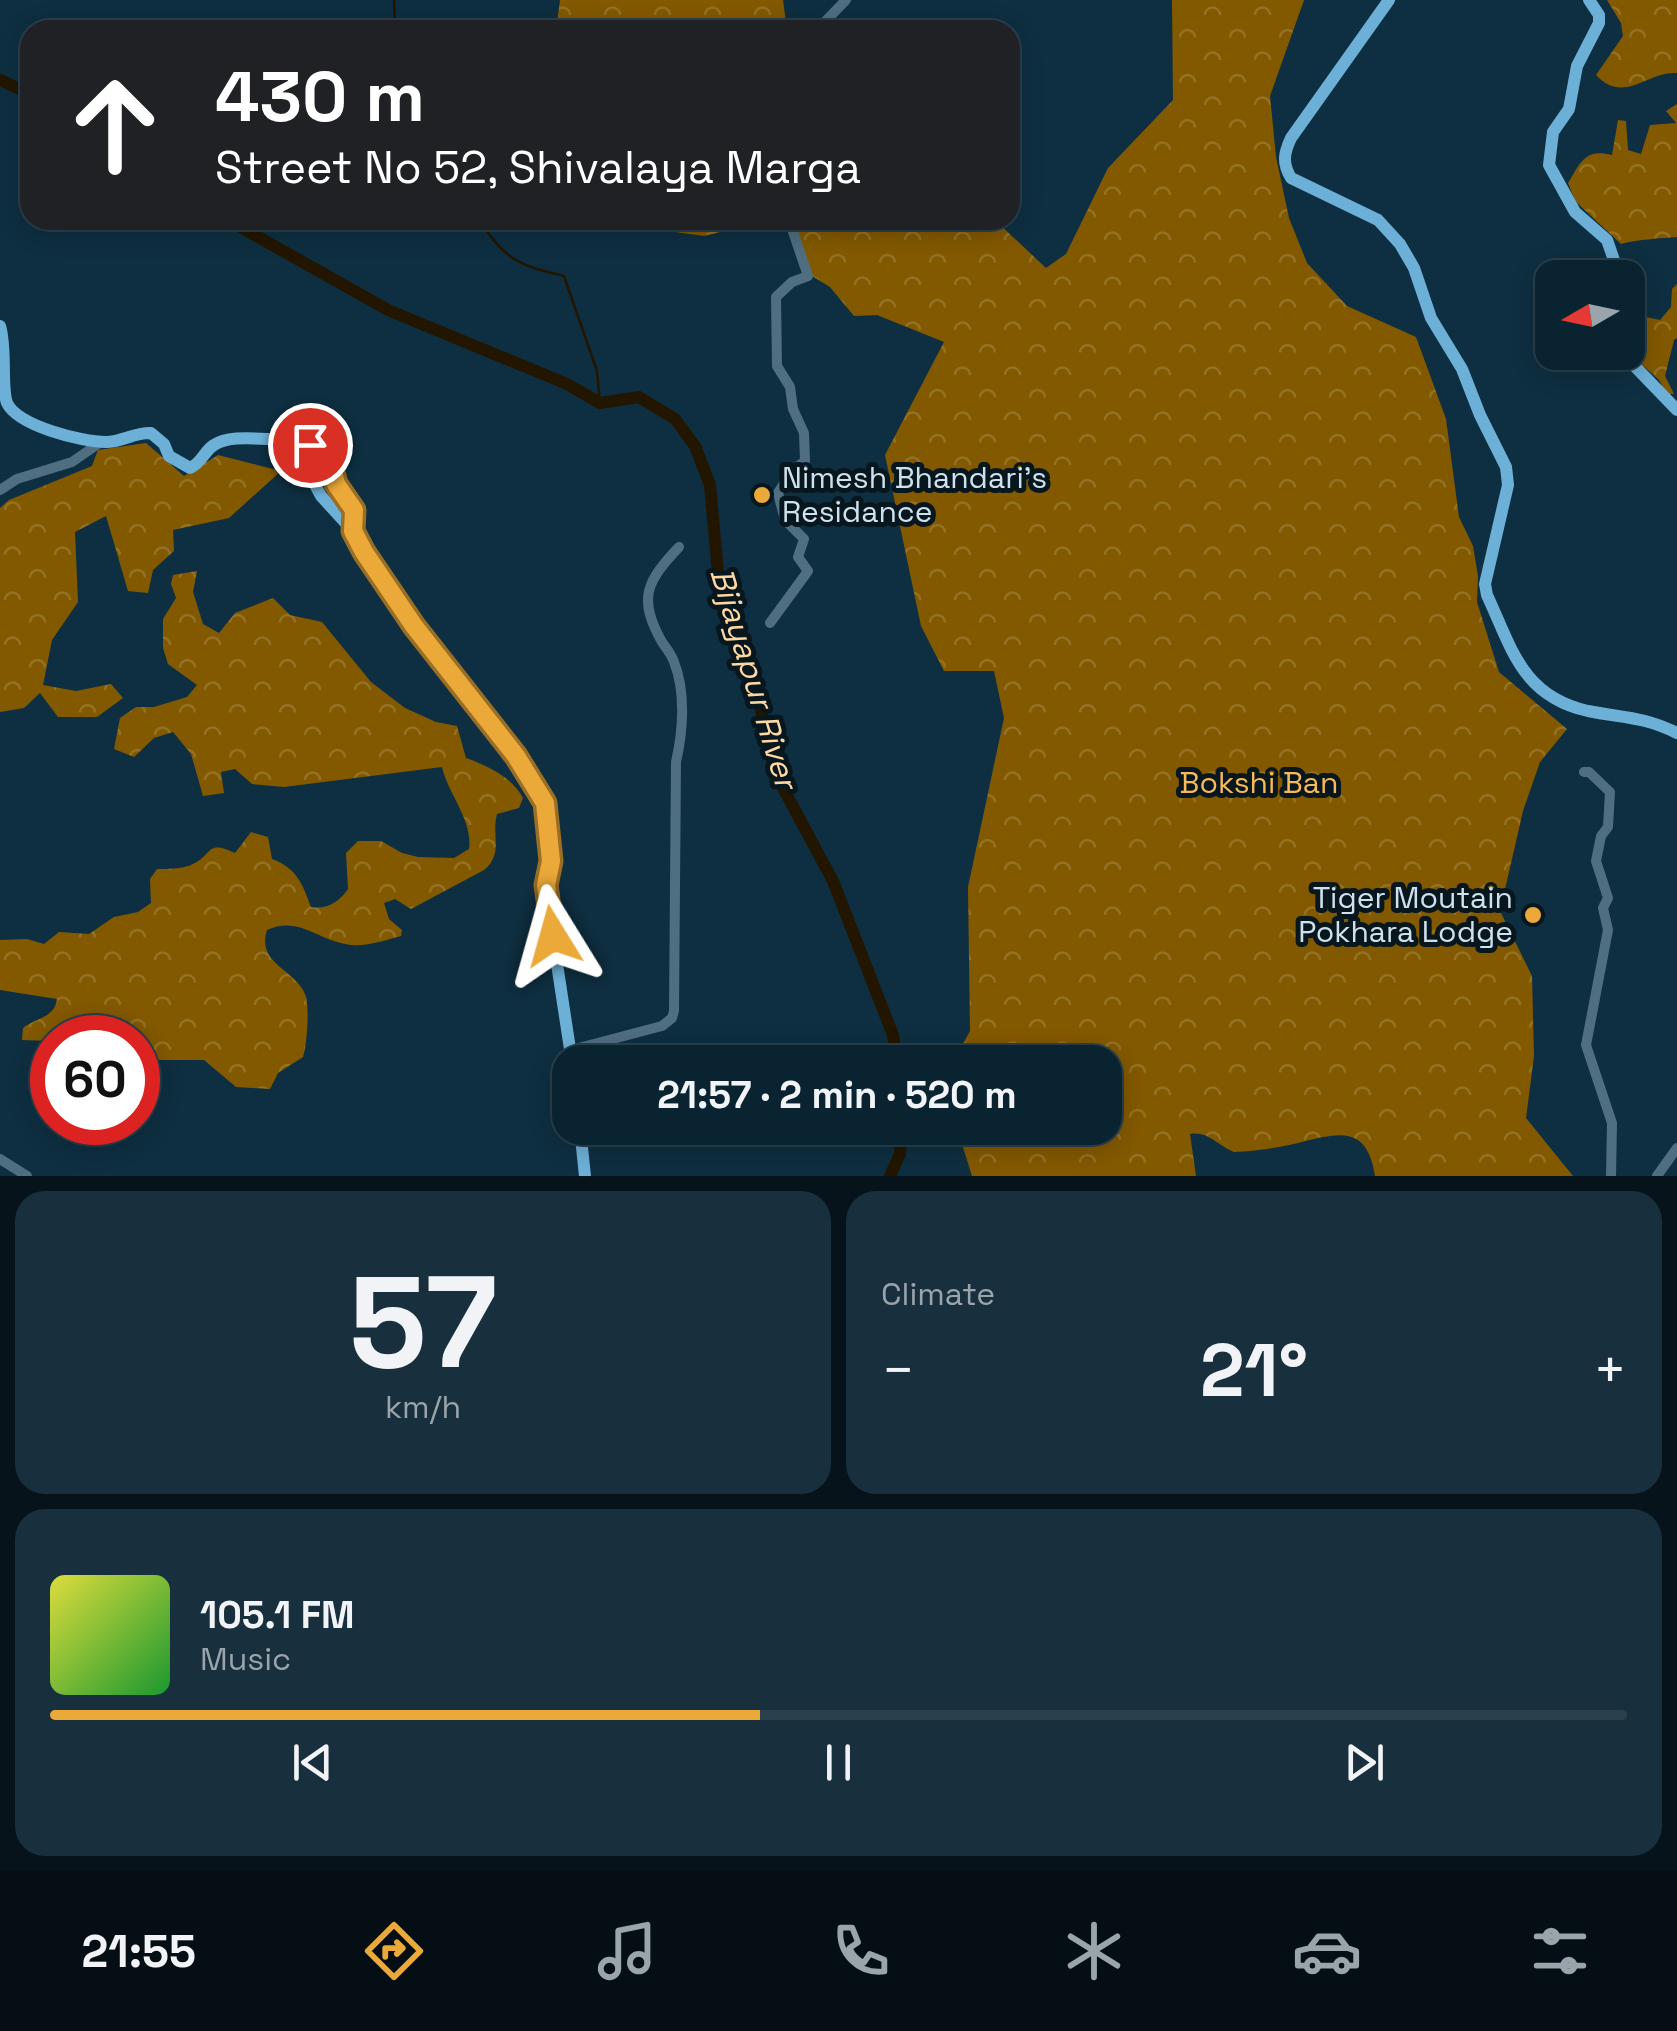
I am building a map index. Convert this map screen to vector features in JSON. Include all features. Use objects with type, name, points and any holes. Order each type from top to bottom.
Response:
[{"type":"main road","points":[[1389,0],[1291,138],[1285,150],[1286,170],[1291,178],[1378,220],[1400,244],[1414,268],[1430,318],[1462,369],[1506,467],[1508,485],[1485,584],[1526,676],[1536,688],[1558,702],[1650,720],[1677,733]]},
{"type":"main road","points":[[1589,0],[1599,15],[1599,24],[1577,66],[1569,109],[1553,132],[1549,165],[1575,212],[1607,240],[1614,260]]},
{"type":"main road","points":[[0,326],[6,396],[11,409],[35,424],[101,442],[151,433],[164,444],[169,456],[190,468],[199,464],[215,444],[274,439],[284,456],[308,472],[321,496],[353,531],[414,626],[516,756],[545,803],[551,861],[546,885],[548,905],[569,1045]]},
{"type":"main road","points":[[1639,370],[1677,410]]},
{"type":"main road","points":[[582,1145],[585,1176]]},
{"type":"street","points":[[827,20],[846,0]]},
{"type":"street","points":[[770,624],[808,571],[798,557],[804,538],[785,520],[778,493],[792,471],[804,461],[804,433],[775,352],[776,297],[792,282],[808,276],[792,230]]},
{"type":"street","points":[[0,490],[17,479],[72,462],[101,442]]},
{"type":"street","points":[[310,445],[332,468],[336,484],[354,510],[353,531]]},
{"type":"street","points":[[604,1045],[662,1026],[672,1018],[676,762],[682,733],[674,662],[647,612],[647,600],[648,588],[679,546]]},
{"type":"street","points":[[1584,772],[1590,772],[1610,792],[1608,827],[1596,861],[1608,898],[1603,908],[1608,930],[1586,1045],[1612,1123],[1611,1176]]},
{"type":"street","points":[[1657,1176],[1677,1148]]},
{"type":"street","points":[[0,1159],[27,1176]]},
{"type":"green space","points":[[560,0],[783,0],[786,20],[557,20]]},
{"type":"green space","name":"Bokshi Ban","points":[[1172,0],[1304,0],[1270,96],[1276,157],[1289,218],[1307,263],[1347,306],[1416,337],[1446,419],[1459,517],[1473,546],[1477,602],[1499,672],[1567,729],[1540,762],[1523,811],[1500,911],[1532,976],[1534,1056],[1526,1118],[1573,1176],[1375,1176],[1365,1148],[1348,1136],[1234,1152],[1208,1137],[1190,1134],[1196,1176],[972,1176],[962,1145],[1122,1145],[1122,1045],[962,1045],[970,1031],[968,887],[1004,718],[994,671],[944,671],[921,626],[885,455],[944,342],[877,315],[854,316],[830,287],[812,276],[788,230],[1006,230],[1046,268],[1066,254],[1108,168],[1173,100]]},
{"type":"green space","points":[[1607,0],[1677,0],[1677,73],[1626,87],[1606,83],[1596,75],[1623,36],[1621,23]]},
{"type":"green space","points":[[1677,104],[1677,237],[1621,244],[1575,201],[1568,183],[1590,155],[1612,155],[1618,120],[1626,121],[1628,150],[1641,154],[1650,125],[1676,123],[1666,111]]},
{"type":"green space","name":"Bokshi Ban","points":[[661,230],[729,230],[704,236]]},
{"type":"green space","points":[[1677,284],[1677,338],[1665,376],[1674,394],[1667,394],[1645,367],[1645,320],[1660,320],[1671,307],[1672,289]]},
{"type":"green space","points":[[146,443],[184,476],[218,455],[281,471],[229,518],[173,530],[174,551],[153,570],[148,593],[128,591],[106,516],[75,532],[78,602],[52,640],[43,685],[76,691],[111,684],[123,698],[97,717],[58,717],[40,693],[24,708],[0,712],[0,508],[9,500],[92,466],[98,450]]},
{"type":"green space","points":[[197,571],[193,592],[203,624],[219,633],[235,613],[273,598],[290,615],[322,622],[371,682],[405,708],[436,722],[457,726],[466,758],[506,778],[523,798],[519,808],[497,814],[494,857],[484,870],[411,909],[395,899],[384,903],[389,919],[402,930],[401,936],[352,945],[297,927],[267,930],[267,951],[300,985],[307,1000],[308,1016],[303,1057],[278,1073],[270,1089],[236,1087],[204,1060],[160,1060],[160,1015],[47,1015],[57,999],[0,990],[0,940],[27,939],[44,944],[59,932],[89,934],[114,917],[138,912],[151,903],[150,879],[157,869],[191,865],[214,848],[235,853],[251,832],[268,837],[272,859],[293,872],[311,907],[317,908],[332,904],[348,889],[346,853],[358,841],[381,841],[418,857],[454,858],[469,849],[464,817],[442,767],[284,787],[252,784],[235,769],[221,772],[224,793],[203,796],[191,754],[173,732],[154,738],[134,757],[114,749],[120,718],[136,707],[154,707],[187,697],[197,685],[168,664],[163,648],[163,619],[176,598],[171,584],[173,575]]},
{"type":"green space","points":[[30,1024],[30,1040],[22,1040],[23,1028]]},
{"type":"waterway","points":[[394,0],[395,20]]},
{"type":"waterway","name":"Bijayapur River","points":[[0,80],[20,89]]},
{"type":"waterway","name":"Bijayapur River","points":[[246,230],[388,310],[567,384],[600,403],[639,397],[675,419],[695,446],[710,485],[719,584],[759,702],[775,773],[833,881],[894,1045]]},
{"type":"waterway","points":[[486,230],[514,259],[564,276],[597,371],[600,403]]},
{"type":"waterway","name":"Bijayapur River","points":[[890,1176],[901,1145]]},
{"type":"place","name":"Nimesh Bhandari's Residance","points":[[762,495]]},
{"type":"place","name":"Tiger Moutain Pokhara Lodge","points":[[1533,915]]},
{"type":"route","points":[[310,445],[332,468],[336,484],[354,510],[353,531],[364,552],[414,626],[516,756],[545,803],[551,861],[546,885],[553,936]]}]
